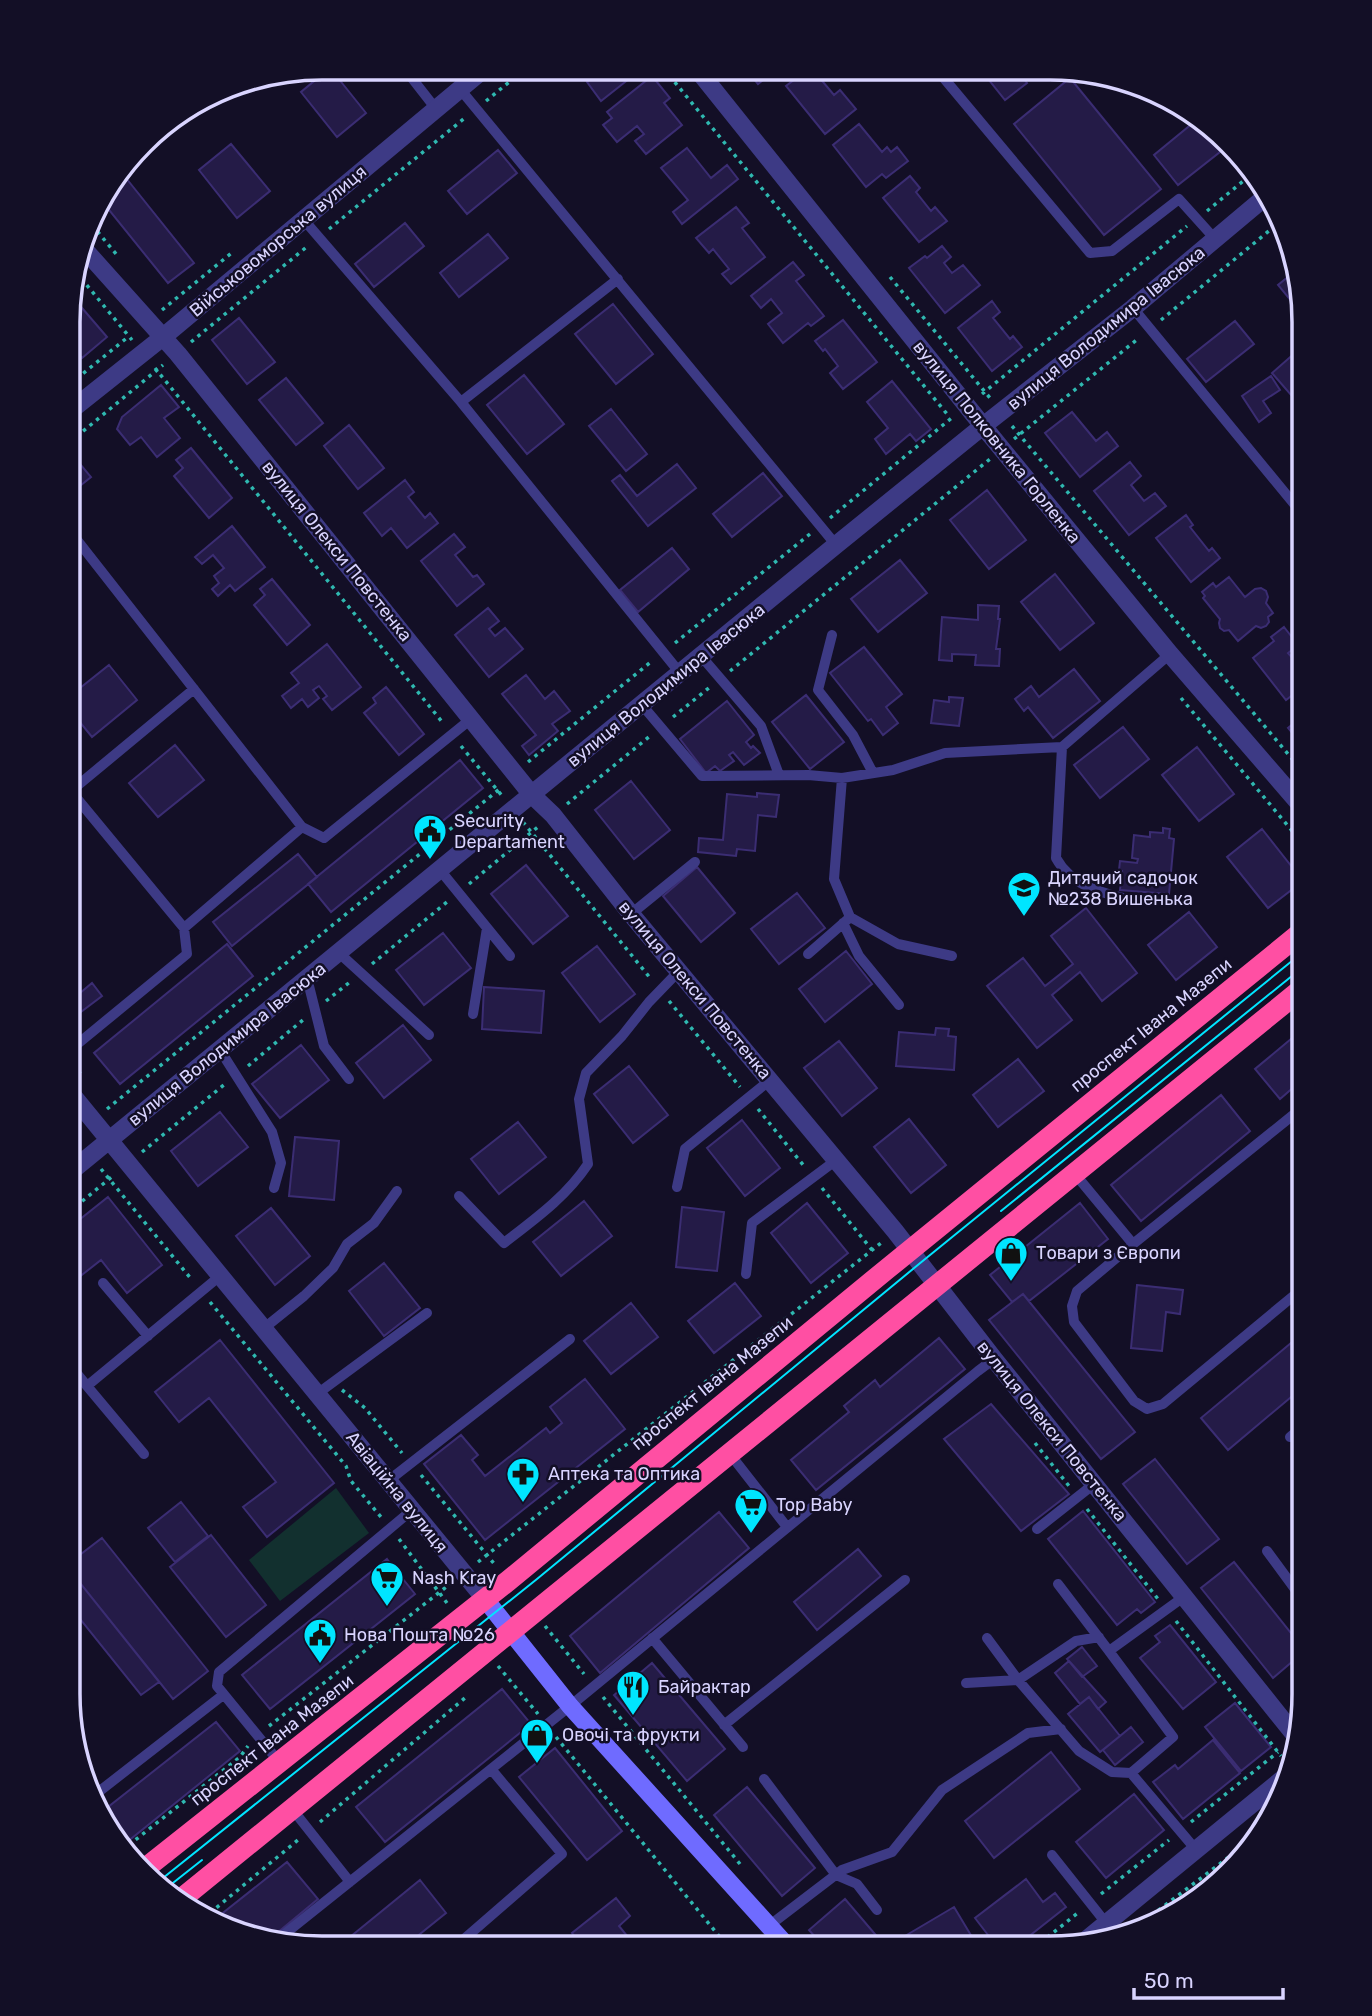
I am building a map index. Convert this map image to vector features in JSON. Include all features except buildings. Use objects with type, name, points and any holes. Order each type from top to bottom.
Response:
[{"type":"highway","name":"проспект Івана Мазепи","points":[[150,1864],[485,1600],[1292,940]]},
{"type":"highway","points":[[188,1894],[1292,997]]},
{"type":"street","name":"вулиця Полковника Горленка","points":[[706,80],[983,426],[1170,654],[1292,796]]},
{"type":"street","name":"Військовоморська вулиця","points":[[80,403],[470,81]]},
{"type":"street","name":"вулиця Володимира Івасюка","points":[[82,1158],[109,1141],[836,545],[1133,308],[1259,202]]},
{"type":"street","name":"вулиця Олекси Повстенка","points":[[90,256],[178,354],[532,795],[553,815],[631,914],[895,1231],[935,1286],[1289,1727]]},
{"type":"street","name":"Авіаційна вулиця","points":[[80,1105],[570,1706],[780,1936]]},
{"type":"street","points":[[1098,1931],[1197,1851],[1274,1783]]},
{"type":"lane","points":[[945,80],[1090,253],[1112,251],[1179,199],[1215,239]]},
{"type":"lane","points":[[414,81],[436,109]]},
{"type":"lane","points":[[460,89],[836,545]]},
{"type":"lane","points":[[304,220],[461,402],[680,673]]},
{"type":"lane","points":[[461,402],[618,279]]},
{"type":"lane","points":[[1133,308],[1292,501]]},
{"type":"lane","points":[[80,544],[302,827],[324,838],[471,719]]},
{"type":"lane","points":[[832,635],[818,690],[853,735],[873,773]]},
{"type":"lane","points":[[642,705],[702,776],[842,778],[893,770],[945,753],[1062,747],[1170,654]]},
{"type":"lane","points":[[701,656],[761,726],[779,775]]},
{"type":"lane","points":[[80,783],[194,689]]},
{"type":"lane","points":[[1062,747],[1056,858],[1063,870],[1077,882],[1103,893],[1140,902]]},
{"type":"lane","points":[[842,778],[834,879],[859,956],[899,1005]]},
{"type":"lane","points":[[80,803],[184,928],[187,954],[80,1042]]},
{"type":"lane","points":[[184,928],[302,827]]},
{"type":"lane","points":[[631,914],[695,862]]},
{"type":"lane","points":[[440,870],[510,956]]},
{"type":"lane","points":[[808,954],[847,920]]},
{"type":"lane","points":[[847,920],[898,944],[952,956]]},
{"type":"lane","points":[[473,1014],[487,928]]},
{"type":"lane","points":[[339,953],[429,1035]]},
{"type":"lane","points":[[459,1196],[504,1243],[546,1211],[575,1183],[588,1164],[579,1099],[586,1073],[679,971]]},
{"type":"lane","points":[[307,978],[324,1046],[349,1079]]},
{"type":"lane","points":[[220,1049],[272,1132],[281,1163],[274,1188]]},
{"type":"lane","points":[[677,1187],[685,1149],[769,1081]]},
{"type":"lane","points":[[1291,1116],[1077,1290],[1072,1306],[1074,1322],[1134,1401],[1147,1409],[1163,1404],[1291,1298]]},
{"type":"lane","points":[[746,1274],[752,1223],[835,1161]]},
{"type":"lane","points":[[1075,1174],[1133,1244]]},
{"type":"lane","points":[[263,1329],[304,1296],[332,1268],[347,1244],[374,1223],[397,1191]]},
{"type":"lane","points":[[87,1386],[220,1276]]},
{"type":"lane","points":[[103,1283],[149,1336]]},
{"type":"lane","points":[[317,1394],[427,1313]]},
{"type":"lane","points":[[388,1481],[570,1339]]},
{"type":"lane","points":[[287,1932],[570,1706],[994,1359]]},
{"type":"lane","points":[[80,1377],[144,1454]]},
{"type":"lane","points":[[730,1454],[787,1527]]},
{"type":"lane","points":[[1037,1529],[1094,1484]]},
{"type":"lane","points":[[280,1763],[223,1695],[217,1686],[219,1672],[412,1510]]},
{"type":"lane","points":[[1267,1551],[1291,1584]]},
{"type":"lane","points":[[724,1725],[905,1580]]},
{"type":"lane","points":[[987,1639],[1079,1751],[1112,1772],[1131,1773],[1173,1737],[1058,1584]]},
{"type":"lane","points":[[1109,1651],[1185,1596]]},
{"type":"lane","points":[[966,1683],[1018,1679],[1076,1642],[1099,1637]]},
{"type":"lane","points":[[652,1639],[743,1747]]},
{"type":"lane","points":[[101,1790],[223,1695]]},
{"type":"lane","points":[[770,1925],[842,1870],[892,1852],[942,1790],[1028,1733],[1061,1729]]},
{"type":"lane","points":[[468,1936],[562,1854],[491,1769]]},
{"type":"lane","points":[[1131,1773],[1197,1851]]},
{"type":"lane","points":[[764,1779],[836,1875],[857,1884],[877,1910]]},
{"type":"lane","points":[[293,1810],[350,1882]]},
{"type":"lane","points":[[1052,1855],[1106,1923]]},
{"type":"path","points":[[80,434],[510,81]]},
{"type":"path","points":[[80,1203],[1272,228]]},
{"type":"path","points":[[82,1158],[110,1179],[346,1466],[351,1480],[460,1619]]},
{"type":"path","points":[[132,1842],[240,1757],[257,1735],[895,1231]]},
{"type":"path","points":[[1027,1434],[1282,1760]]},
{"type":"path","points":[[486,1555],[508,1581]]},
{"type":"path","points":[[535,1614],[740,1864]]},
{"type":"path","points":[[487,1652],[719,1936]]},
{"type":"path","points":[[215,1909],[468,1695]]},
{"type":"path","points":[[1049,1936],[1278,1752]]},
{"type":"path","points":[[1164,1906],[1226,1860]]},
{"type":"green space","points":[[336,1488],[369,1533],[280,1601],[249,1560]]},
{"type":"tram line","points":[[165,1877],[537,1579],[1292,961]]},
{"type":"tram line","points":[[1001,1211],[1292,976]]},
{"type":"tram line","points":[[173,1883],[202,1860]]},
{"type":"place","name":"Security Departament","points":[[430,861]]},
{"type":"place","name":"Дитячий садочок №238 Вишенька","points":[[1024,918]]},
{"type":"place","name":"Товари з Європи","points":[[1011,1283]]},
{"type":"place","name":"Аптека та Оптика","points":[[523,1504]]},
{"type":"place","name":"Top Baby","points":[[751,1535]]},
{"type":"place","name":"Nash Kray","points":[[387,1608]]},
{"type":"place","name":"Нова Пошта №26","points":[[320,1665]]},
{"type":"place","name":"Байрактар","points":[[633,1717]]},
{"type":"place","name":"Овочі та фрукти","points":[[537,1765]]}]
